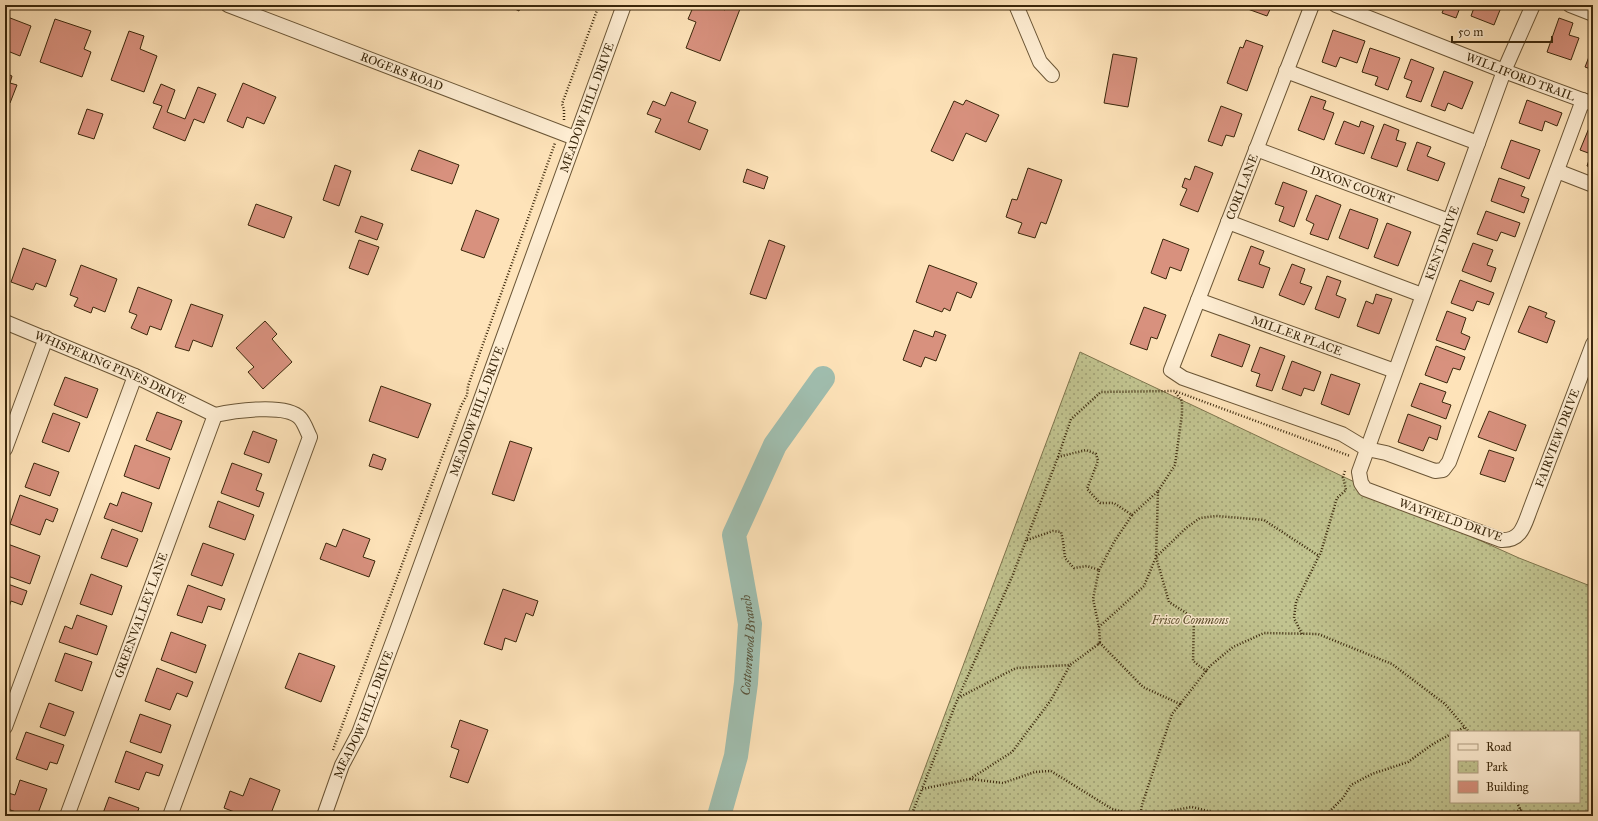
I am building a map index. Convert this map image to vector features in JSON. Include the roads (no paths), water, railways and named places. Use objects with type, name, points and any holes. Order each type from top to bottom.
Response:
[{"type":"street","name":"ROGERS ROAD","points":[[228,5],[575,138]]},
{"type":"street","name":"MEADOW HILL DRIVE","points":[[324,816],[342,765],[359,733],[396,635],[624,5]]},
{"type":"street","points":[[1016,5],[1040,62],[1052,76]]},
{"type":"street","name":"CORI LANE","points":[[1312,5],[1171,370],[1183,378],[1342,434],[1367,449]]},
{"type":"street","name":"WILLIFORD TRAIL","points":[[1336,5],[1504,71],[1588,102]]},
{"type":"street","name":"KENT DRIVE","points":[[1361,483],[1359,472],[1422,295],[1504,71],[1532,5]]},
{"type":"street","points":[[1570,5],[1593,14]]},
{"type":"street","points":[[1286,71],[1478,143]]},
{"type":"street","points":[[1367,449],[1386,453],[1435,471],[1443,470],[1449,462],[1557,171],[1588,102]]},
{"type":"street","name":"DIXON COURT","points":[[1256,150],[1449,222]]},
{"type":"street","points":[[1557,171],[1593,185]]},
{"type":"street","points":[[1228,222],[1422,295]]},
{"type":"street","name":"MILLER PLACE","points":[[1198,300],[1395,371]]},
{"type":"street","name":"WHISPERING PINES DRIVE","points":[[5,322],[135,376],[215,415]]},
{"type":"street","points":[[5,449],[46,338]]},
{"type":"street","name":"FAIRVIEW DRIVE","points":[[1530,510],[1593,344]]},
{"type":"street","points":[[5,728],[135,376]]},
{"type":"street","points":[[170,816],[310,437],[299,417],[282,410],[238,410],[215,415]]},
{"type":"street","name":"GREENVALLEY LANE","points":[[67,816],[215,415]]},
{"type":"street","name":"WAYFIELD DRIVE","points":[[1361,483],[1365,489],[1500,540],[1515,538],[1522,531],[1530,510]]},
{"type":"waterway","name":"Cottonwood Branch","points":[[719,816],[736,756],[746,683],[750,624],[734,535],[775,445],[823,378]]},
{"type":"park label","name":"Frisco Commons","points":[[1190,620]]}]
